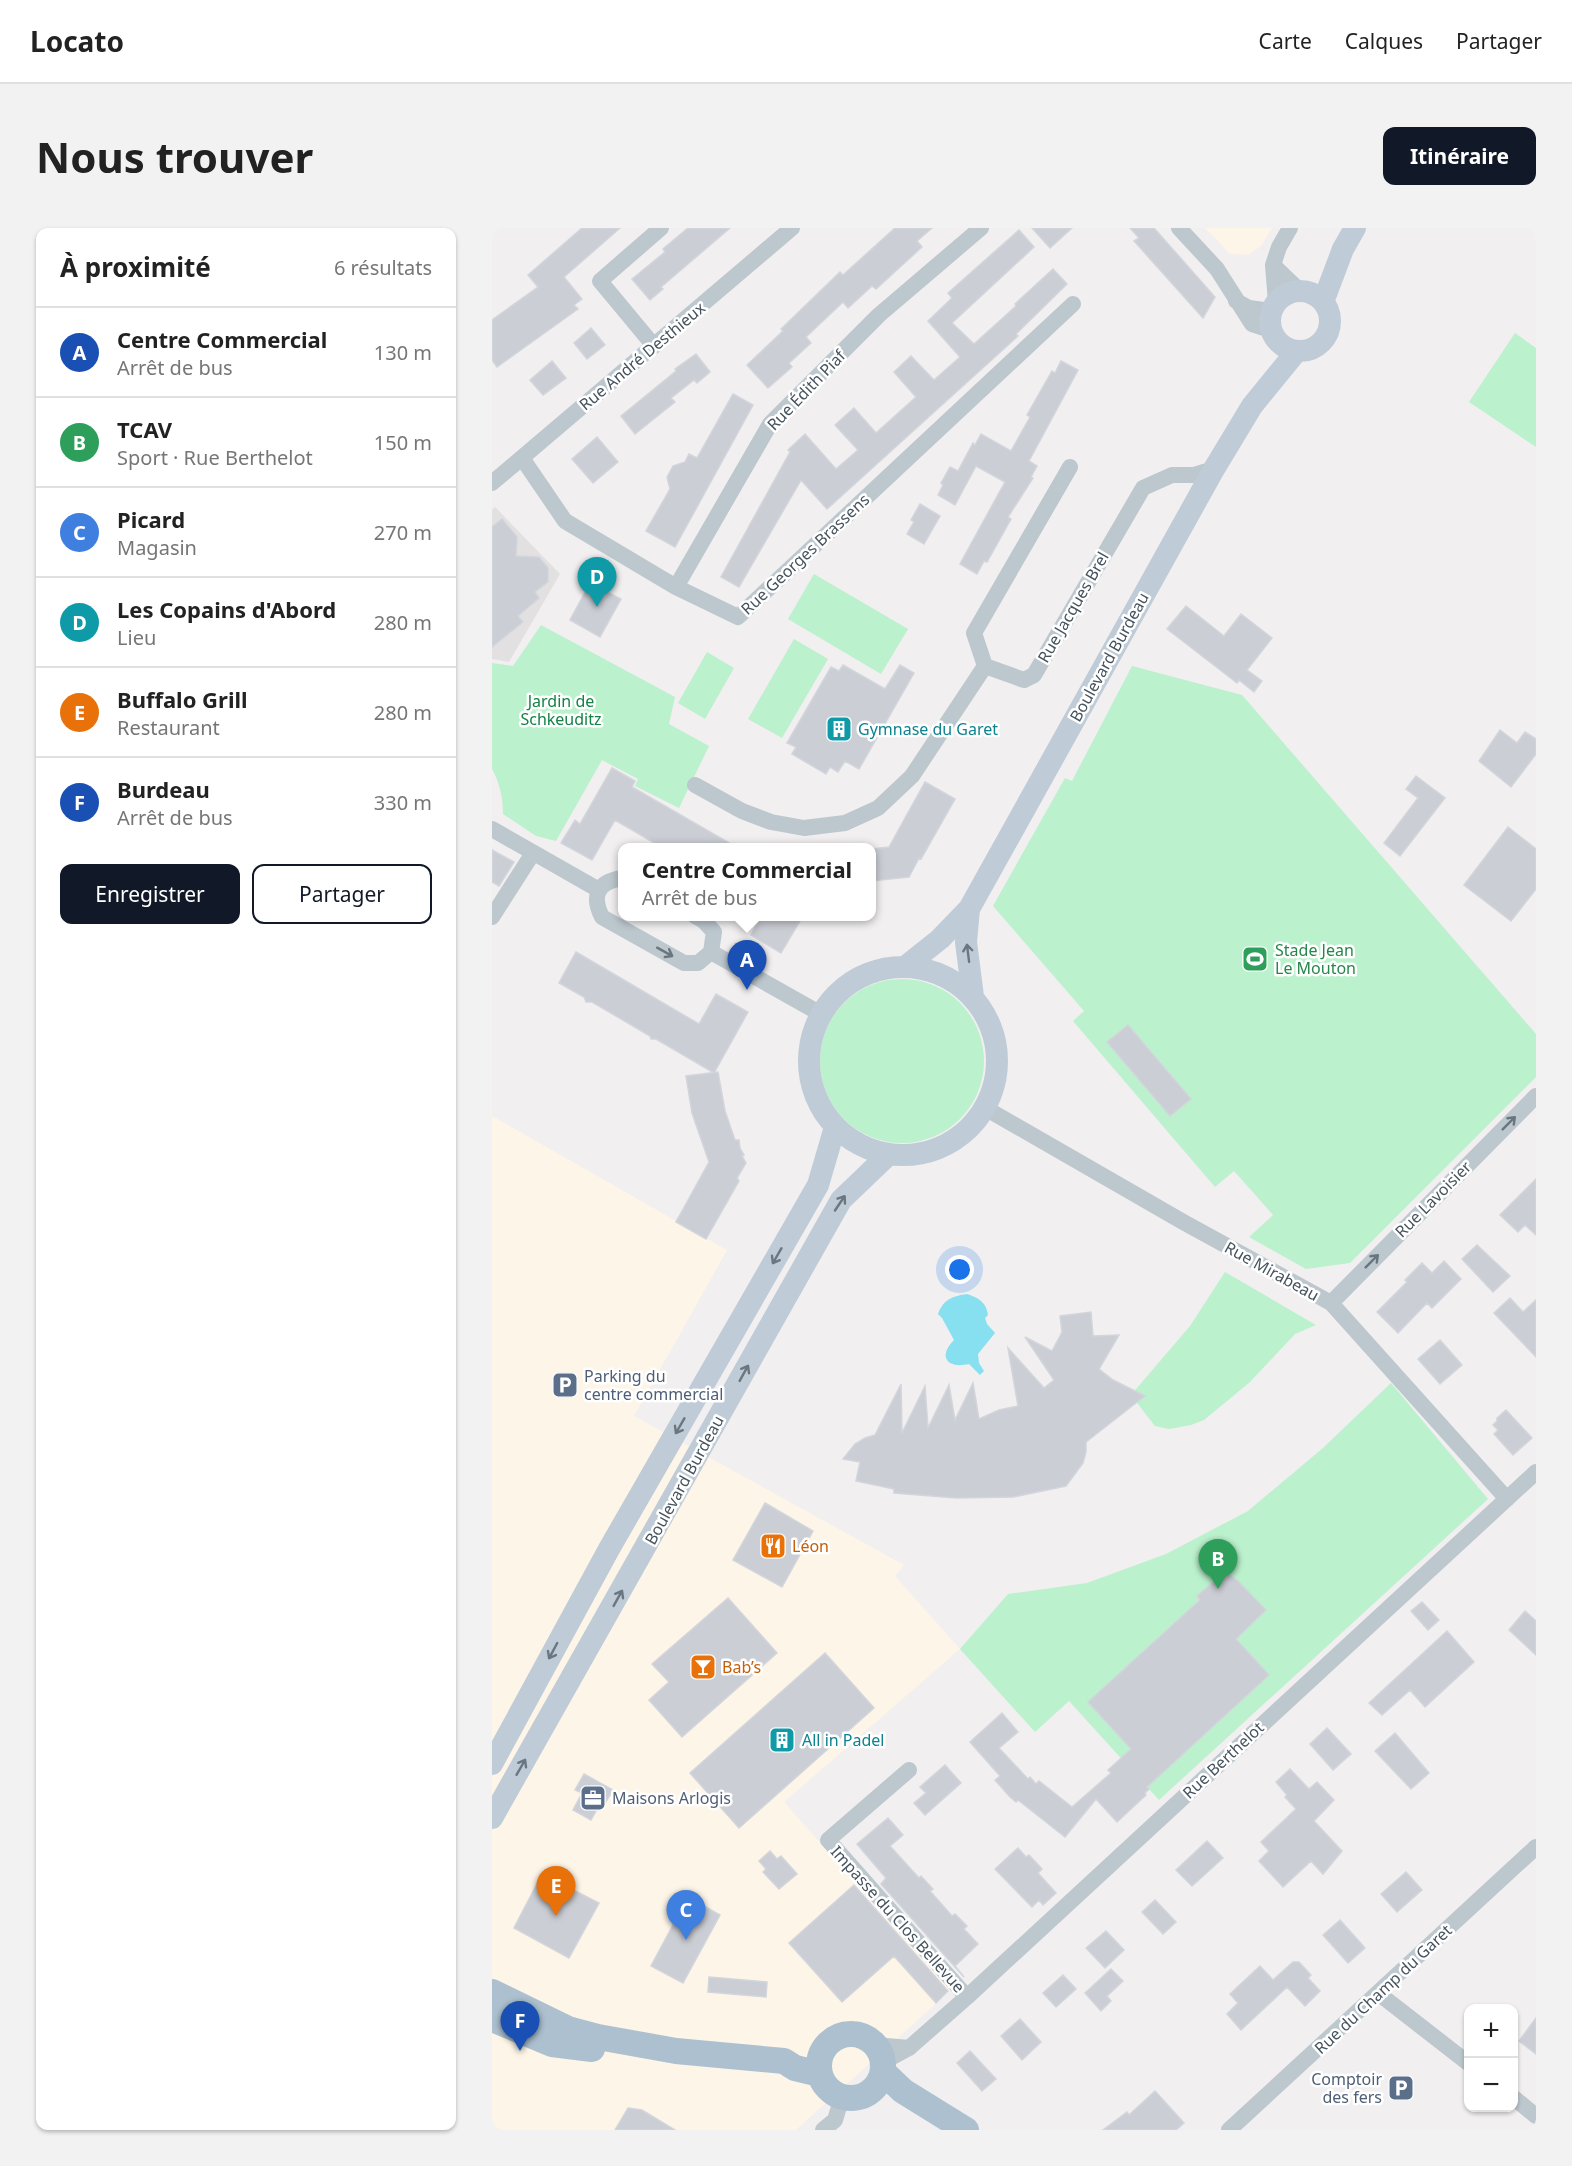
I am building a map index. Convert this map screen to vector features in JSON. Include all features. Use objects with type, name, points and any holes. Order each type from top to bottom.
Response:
[{"type":"main road","points":[[1278,327],[1307,351],[1324,340],[1330,321],[1328,311],[1310,295],[1344,249],[1355,228]]},
{"type":"main road","name":"Boulevard Burdeau","points":[[906,966],[940,939],[969,909],[1214,469],[1252,406],[1291,292],[1310,295]]},
{"type":"main road","name":"Boulevard Burdeau","points":[[969,909],[966,942],[973,997]]},
{"type":"main road","points":[[906,966],[931,970],[954,981],[973,997],[989,1022],[997,1050],[995,1080],[984,1108],[967,1130],[944,1146],[916,1154],[889,1154],[869,1149],[851,1140],[836,1127],[821,1108],[811,1085],[808,1061],[811,1036],[821,1014],[836,994],[857,978],[880,969],[906,966]]},
{"type":"main road","name":"Boulevard Burdeau","points":[[492,1764],[609,1548],[818,1185],[836,1127]]},
{"type":"main road","name":"Boulevard Burdeau","points":[[492,1818],[841,1200],[889,1154]]},
{"type":"main road","points":[[492,1992],[568,2029],[676,2051],[784,2061],[795,2068],[820,2065]]},
{"type":"main road","points":[[492,2019],[552,2044],[624,2053],[676,2051]]},
{"type":"main road","points":[[878,2068],[862,2096],[842,2097],[832,2092],[825,2084],[820,2065],[831,2041],[849,2034],[868,2039],[878,2068],[895,2102],[939,2130]]},
{"type":"main road","points":[[878,2068],[903,2091],[966,2130]]},
{"type":"street","points":[[654,346],[600,281],[661,228]]},
{"type":"street","name":"Rue André Desthieux","points":[[492,483],[792,228]]},
{"type":"street","name":"Rue Édith Piaf","points":[[676,587],[770,424],[879,315],[981,228]]},
{"type":"street","points":[[1179,228],[1217,270],[1235,300],[1278,327]]},
{"type":"street","points":[[1278,327],[1273,265],[1290,228]]},
{"type":"street","points":[[1273,265],[1310,295]]},
{"type":"street","name":"Rue Georges Brassens","points":[[522,458],[565,521],[676,587],[738,617],[1073,304]]},
{"type":"street","points":[[695,785],[742,811],[771,822],[804,828],[845,823],[878,808],[912,776],[985,666],[974,633],[1070,467]]},
{"type":"street","name":"Rue Jacques Brel","points":[[985,666],[1024,680],[1034,675],[1143,488],[1172,475],[1194,475],[1214,469]]},
{"type":"street","points":[[492,830],[599,890]]},
{"type":"street","points":[[492,917],[533,853]]},
{"type":"street","points":[[618,879],[609,880],[599,890],[596,905],[602,917],[684,963],[698,963],[711,952],[714,932],[704,921]]},
{"type":"street","points":[[711,952],[821,1014]]},
{"type":"street","name":"Rue Lavoisier","points":[[1331,1303],[1536,1096]]},
{"type":"street","name":"Rue Mirabeau","points":[[984,1108],[1179,1220],[1331,1303],[1506,1499]]},
{"type":"street","name":"Rue Berthelot","points":[[878,2068],[909,2048],[967,1997],[1536,1472]]},
{"type":"street","name":"Impasse du Clos Bellevue","points":[[909,1770],[828,1840],[967,1997]]},
{"type":"street","name":"Rue du Champ du Garet","points":[[1229,2130],[1536,1847]]},
{"type":"street","points":[[1378,1993],[1464,2060]]},
{"type":"street","points":[[823,2130],[835,2120],[842,2097]]},
{"type":"street","points":[[1518,2101],[1536,2116]]},
{"type":"shaded area","points":[[1205,228],[1272,228],[1261,246],[1248,255],[1230,254]]},
{"type":"shaded area","points":[[495,507],[560,574],[509,662],[492,659],[492,510]]},
{"type":"shaded area","points":[[492,1116],[727,1250],[634,1416],[904,1565],[895,1576],[960,1649],[784,1802],[951,1990],[796,2130],[492,2130]]},
{"type":"green space","points":[[1515,333],[1536,348],[1536,447],[1469,402]]},
{"type":"green space","points":[[814,574],[908,629],[881,674],[788,619]]},
{"type":"green space","name":"Jardin de Schkeuditz","points":[[541,625],[675,697],[669,724],[709,746],[679,808],[635,786],[638,779],[602,760],[556,841],[536,836],[503,814],[500,791],[492,769],[492,663],[513,666]]},
{"type":"green space","points":[[794,639],[828,659],[782,738],[748,719]]},
{"type":"green space","points":[[707,652],[734,668],[705,719],[678,703]]},
{"type":"green space","name":"Stade Jean Le Mouton","points":[[1132,666],[1242,695],[1536,1034],[1536,1077],[1350,1263],[1306,1269],[1249,1237],[1273,1215],[1234,1171],[1215,1187],[1073,1021],[1084,1011],[993,906],[1065,778],[1072,781]]},
{"type":"green space","points":[[902,979],[933,985],[960,1003],[978,1030],[984,1061],[978,1092],[960,1119],[933,1137],[902,1143],[871,1137],[844,1119],[826,1092],[820,1061],[826,1030],[844,1003],[871,985]]},
{"type":"green space","points":[[1225,1272],[1316,1325],[1295,1334],[1250,1382],[1204,1420],[1169,1429],[1155,1426],[1131,1395],[1190,1326]]},
{"type":"green space","points":[[1391,1383],[1488,1499],[1159,1800],[1069,1701],[1035,1732],[960,1649],[1008,1594],[1087,1583],[1166,1554],[1248,1511],[1323,1448]]},
{"type":"water","points":[[967,1294],[984,1304],[988,1315],[985,1318],[987,1324],[995,1333],[978,1354],[979,1363],[984,1371],[980,1375],[969,1364],[955,1365],[947,1360],[946,1352],[954,1340],[938,1314],[949,1300]]},
{"type":"building","points":[[582,228],[620,228],[564,277],[582,299],[574,305],[578,309],[497,367],[492,360],[492,320],[538,287],[528,275]]},
{"type":"building","points":[[688,228],[730,228],[661,287],[663,289],[650,300],[632,279],[665,252],[663,249]]},
{"type":"building","points":[[895,228],[932,228],[917,241],[922,247],[876,289],[872,286],[848,308],[843,302],[806,337],[811,343],[789,363],[792,367],[768,388],[747,365],[840,272],[843,275]]},
{"type":"building","points":[[1032,228],[1072,228],[1050,248]]},
{"type":"building","points":[[1130,228],[1154,228],[1215,297],[1203,318],[1134,241],[1139,238]]},
{"type":"building","points":[[1019,230],[1034,247],[952,323],[974,344],[1053,269],[1067,284],[1016,334],[1018,336],[827,509],[801,480],[739,587],[721,577],[790,452],[788,450],[805,434],[836,469],[858,450],[835,425],[854,408],[876,433],[916,397],[894,372],[911,356],[934,380],[960,357],[928,321],[952,298],[948,293]]},
{"type":"building","points":[[591,328],[605,345],[587,359],[574,343]]},
{"type":"building","points":[[696,354],[710,372],[697,383],[694,380],[671,398],[675,402],[635,434],[621,416],[676,371],[675,369]]},
{"type":"building","points":[[552,361],[566,378],[543,395],[530,380]]},
{"type":"building","points":[[1061,361],[1078,370],[1029,461],[1037,466],[1031,477],[1033,478],[1008,517],[1011,519],[987,562],[984,561],[977,574],[960,564],[1005,482],[976,466],[955,505],[938,495],[943,485],[941,483],[950,467],[958,471],[973,443],[975,445],[981,434],[1011,451],[1030,417],[1027,415],[1052,371],[1055,373]]},
{"type":"building","points":[[733,394],[753,405],[675,547],[646,531],[670,489],[667,477],[673,466],[685,462],[689,454],[697,458]]},
{"type":"building","points":[[597,437],[618,462],[593,483],[572,459]]},
{"type":"building","points":[[920,504],[940,516],[924,544],[907,534],[914,522],[911,520]]},
{"type":"building","points":[[502,519],[517,537],[516,556],[539,557],[548,568],[548,582],[535,592],[539,598],[518,616],[523,622],[492,647],[492,527]]},
{"type":"building","points":[[590,583],[621,599],[600,637],[570,620]]},
{"type":"building","points":[[1186,606],[1224,636],[1241,614],[1272,638],[1247,670],[1262,681],[1254,692],[1239,680],[1237,683],[1167,629]]},
{"type":"building","name":"Gymnase du Garet","points":[[843,665],[885,689],[900,665],[914,673],[859,769],[845,761],[838,772],[830,767],[826,774],[792,754],[796,747],[787,743],[831,667],[839,671]]},
{"type":"building","points":[[1500,730],[1517,743],[1525,732],[1536,739],[1536,754],[1511,787],[1479,761]]},
{"type":"building","points":[[612,768],[635,781],[632,787],[729,843],[654,843],[615,820],[592,860],[561,843],[575,820],[580,824]]},
{"type":"building","points":[[1416,776],[1445,798],[1400,856],[1384,843],[1418,798],[1406,789]]},
{"type":"building","points":[[925,782],[955,799],[909,877],[876,881],[876,849],[889,847]]},
{"type":"building","points":[[1508,827],[1536,849],[1536,889],[1511,921],[1464,885]]},
{"type":"building","points":[[492,850],[514,862],[499,886],[492,882]]},
{"type":"building","points":[[758,921],[800,921],[781,953],[751,935]]},
{"type":"building","points":[[576,952],[699,1024],[716,994],[748,1012],[714,1073],[656,1039],[651,1039],[650,1036],[592,1002],[586,1002],[584,997],[559,983]]},
{"type":"building","points":[[1128,1025],[1191,1099],[1170,1116],[1107,1042]]},
{"type":"building","points":[[718,1072],[725,1111],[735,1140],[739,1140],[746,1163],[737,1178],[739,1181],[706,1239],[676,1222],[709,1162],[692,1113],[686,1076]]},
{"type":"building","points":[[1536,1179],[1536,1235],[1525,1225],[1518,1232],[1500,1215]]},
{"type":"building","points":[[1477,1245],[1510,1276],[1493,1292],[1462,1259]]},
{"type":"building","points":[[1444,1261],[1461,1279],[1432,1308],[1427,1303],[1398,1333],[1377,1312],[1407,1282],[1405,1280],[1422,1263],[1432,1273]]},
{"type":"building","points":[[1510,1298],[1523,1312],[1536,1300],[1536,1357],[1494,1313]]},
{"type":"building","points":[[1091,1312],[1093,1336],[1119,1335],[1099,1369],[1113,1380],[1145,1396],[1086,1442],[1083,1463],[1066,1486],[1013,1497],[957,1498],[894,1493],[894,1489],[856,1481],[860,1462],[843,1459],[855,1444],[875,1435],[901,1384],[902,1433],[925,1386],[928,1428],[949,1385],[955,1420],[973,1383],[979,1419],[999,1410],[1018,1406],[1008,1348],[1044,1388],[1054,1380],[1025,1337],[1052,1351],[1062,1332],[1060,1316]]},
{"type":"building","points":[[1440,1340],[1462,1365],[1440,1384],[1418,1359]]},
{"type":"building","points":[[1506,1410],[1532,1438],[1513,1455],[1494,1434],[1498,1430],[1493,1425]]},
{"type":"building","name":"Léon","points":[[765,1503],[813,1531],[782,1587],[733,1560]]},
{"type":"building","points":[[1224,1573],[1238,1581],[1266,1610],[1236,1639],[1269,1675],[1147,1787],[1149,1789],[1146,1795],[1117,1822],[1096,1799],[1065,1837],[1018,1800],[1016,1802],[1010,1797],[995,1780],[1000,1776],[970,1742],[1002,1713],[1018,1732],[999,1748],[1028,1779],[1030,1777],[1036,1784],[1039,1781],[1072,1807],[1111,1773],[1108,1770],[1131,1749],[1088,1702],[1200,1600],[1197,1596]]},
{"type":"building","points":[[728,1598],[777,1653],[682,1737],[649,1700],[669,1682],[652,1664]]},
{"type":"building","points":[[1422,1602],[1439,1620],[1428,1630],[1411,1611]]},
{"type":"building","points":[[1525,1611],[1536,1621],[1536,1655],[1509,1630]]},
{"type":"building","points":[[1447,1631],[1474,1662],[1425,1707],[1410,1690],[1382,1715],[1369,1703]]},
{"type":"building","name":"All in Padel","points":[[825,1653],[874,1708],[739,1828],[690,1773]]},
{"type":"building","points":[[1327,1728],[1351,1754],[1333,1770],[1310,1744]]},
{"type":"building","points":[[1395,1733],[1429,1773],[1411,1789],[1375,1751]]},
{"type":"building","points":[[945,1765],[961,1783],[925,1815],[914,1803],[926,1793],[920,1787]]},
{"type":"building","points":[[1290,1769],[1309,1789],[1317,1782],[1334,1800],[1314,1821],[1342,1851],[1323,1874],[1311,1861],[1283,1887],[1259,1861],[1269,1851],[1261,1842],[1296,1809],[1276,1782]]},
{"type":"building","name":"Maisons Arlogis","points":[[584,1774],[613,1790],[604,1805],[600,1804],[591,1820],[573,1810],[582,1793],[575,1790]]},
{"type":"building","points":[[888,1818],[903,1835],[890,1846],[919,1878],[921,1876],[933,1889],[930,1891],[952,1916],[955,1914],[967,1926],[964,1929],[978,1944],[955,1966],[964,1977],[881,1884],[886,1878],[857,1844]]},
{"type":"building","points":[[1207,1841],[1223,1858],[1192,1886],[1176,1870]]},
{"type":"building","points":[[1018,1848],[1026,1857],[1029,1855],[1042,1869],[1038,1873],[1056,1893],[1043,1905],[1039,1900],[1032,1907],[995,1869]]},
{"type":"building","points":[[770,1851],[777,1859],[781,1856],[797,1874],[779,1889],[763,1872],[766,1869],[759,1861]]},
{"type":"building","points":[[1406,1872],[1422,1890],[1397,1912],[1381,1894]]},
{"type":"building","points":[[542,1874],[599,1903],[569,1958],[514,1928]]},
{"type":"building","points":[[854,1885],[948,1991],[936,2003],[894,1956],[842,2002],[789,1943]]},
{"type":"building","points":[[688,1897],[720,1915],[683,1983],[651,1966]]},
{"type":"building","points":[[1155,1900],[1176,1922],[1163,1934],[1142,1912]]},
{"type":"building","points":[[1340,1920],[1365,1948],[1348,1963],[1323,1935]]},
{"type":"building","points":[[1106,1931],[1124,1950],[1105,1968],[1086,1948]]},
{"type":"building","points":[[1293,1962],[1299,1962],[1311,1975],[1308,1978],[1320,1991],[1305,2006],[1287,1987],[1241,2030],[1227,2014],[1238,2003],[1230,1994],[1260,1966],[1273,1980]]},
{"type":"building","points":[[1111,1969],[1123,1981],[1107,1996],[1111,2001],[1101,2011],[1085,1993]]},
{"type":"building","points":[[1063,1975],[1076,1989],[1056,2007],[1043,1993]]},
{"type":"building","points":[[709,1977],[767,1982],[766,1997],[708,1992]]},
{"type":"building","points":[[1536,2018],[1536,2054],[1519,2041]]},
{"type":"building","points":[[1020,2019],[1041,2042],[1022,2060],[1001,2036]]},
{"type":"building","points":[[970,2051],[996,2079],[982,2091],[957,2063]]},
{"type":"building","points":[[1155,2091],[1184,2123],[1176,2130],[1103,2130],[1127,2112],[1129,2115]]},
{"type":"building","points":[[628,2108],[642,2110],[675,2130],[615,2130]]},
{"type":"place","name":"Les Copains d'Abord","points":[[597,607]]},
{"type":"place","name":"Gymnase du Garet","points":[[839,729]]},
{"type":"place","name":"Stade Jean Le Mouton","points":[[1255,959]]},
{"type":"place","name":"Centre Commercial","points":[[747,990]]},
{"type":"place","name":"Parking du centre commercial","points":[[565,1385]]},
{"type":"place","name":"Léon","points":[[773,1546]]},
{"type":"place","name":"TCAV","points":[[1218,1589]]},
{"type":"place","name":"Bab’s","points":[[703,1667]]},
{"type":"place","name":"All in Padel","points":[[782,1740]]},
{"type":"place","name":"Maisons Arlogis","points":[[593,1798]]},
{"type":"place","name":"Buffalo Grill","points":[[556,1916]]},
{"type":"place","name":"Picard","points":[[686,1940]]},
{"type":"place","name":"Burdeau","points":[[520,2051]]},
{"type":"place","name":"Comptoir des fers","points":[[1401,2088]]}]
